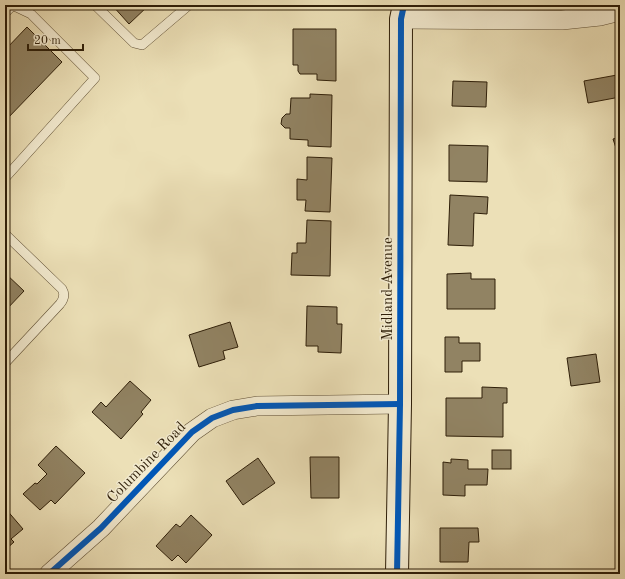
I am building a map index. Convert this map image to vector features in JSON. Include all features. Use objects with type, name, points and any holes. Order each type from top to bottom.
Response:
[{"type":"street","points":[[401,10],[562,20],[600,16],[620,11]]},
{"type":"street","name":"Midland Avenue","points":[[396,574],[400,404],[401,10]]},
{"type":"street","name":"Columbine Road","points":[[49,574],[101,528],[192,432],[212,418],[233,410],[256,406],[400,404]]},
{"type":"lane","points":[[5,13],[12,5],[31,14],[95,78],[5,178]]},
{"type":"lane","points":[[95,5],[134,43],[142,44],[189,5]]},
{"type":"lane","points":[[5,234],[62,289],[64,296],[60,304],[5,363]]},
{"type":"building","points":[[112,5],[149,5],[129,24]]},
{"type":"building","points":[[27,27],[62,62],[5,121],[5,50]]},
{"type":"building","points":[[293,29],[336,29],[336,81],[317,80],[317,74],[300,74],[298,71],[298,65],[293,65]]},
{"type":"building","points":[[617,75],[620,97],[588,103],[584,81]]},
{"type":"building","points":[[453,81],[487,82],[486,107],[452,106]]},
{"type":"building","points":[[310,94],[332,95],[331,147],[308,146],[308,140],[290,139],[290,128],[285,128],[281,124],[282,118],[286,114],[290,114],[291,98],[310,98]]},
{"type":"building","points":[[620,137],[620,160],[613,139]]},
{"type":"building","points":[[449,145],[488,146],[487,182],[449,181]]},
{"type":"building","points":[[307,157],[332,158],[330,212],[305,211],[306,200],[297,200],[297,179],[307,180]]},
{"type":"building","points":[[620,170],[620,184],[616,171]]},
{"type":"building","points":[[450,195],[488,197],[487,214],[474,213],[473,246],[448,245]]},
{"type":"building","points":[[307,220],[331,221],[330,276],[291,275],[292,253],[297,253],[297,243],[306,243]]},
{"type":"building","points":[[5,273],[24,291],[5,311]]},
{"type":"building","points":[[471,273],[471,279],[495,279],[495,309],[447,309],[447,274]]},
{"type":"building","points":[[307,306],[337,307],[337,324],[342,324],[341,353],[318,352],[318,346],[306,346]]},
{"type":"building","points":[[230,322],[238,347],[223,351],[225,359],[199,367],[189,335]]},
{"type":"building","points":[[445,337],[459,337],[459,343],[480,343],[480,361],[462,361],[462,372],[445,372]]},
{"type":"building","points":[[596,354],[600,382],[571,386],[567,358]]},
{"type":"building","points":[[130,381],[151,400],[141,412],[143,414],[121,439],[92,412],[101,402],[106,407]]},
{"type":"building","points":[[482,387],[507,388],[507,403],[503,403],[503,437],[446,436],[446,398],[482,398]]},
{"type":"building","points":[[56,446],[85,473],[55,504],[51,500],[40,510],[23,494],[35,483],[37,484],[47,474],[38,465]]},
{"type":"building","points":[[492,450],[511,450],[511,469],[492,469]]},
{"type":"building","points":[[310,457],[339,457],[339,498],[311,498]]},
{"type":"building","points":[[258,458],[275,483],[243,505],[226,481]]},
{"type":"building","points":[[451,459],[468,460],[468,469],[488,469],[487,485],[465,485],[465,496],[443,495],[443,462],[451,463]]},
{"type":"building","points":[[5,508],[23,529],[11,539],[14,542],[5,550]]},
{"type":"building","points":[[191,515],[212,535],[186,563],[178,555],[172,561],[156,546],[176,524],[180,527]]},
{"type":"building","points":[[440,528],[478,528],[479,542],[469,542],[468,562],[440,562]]},
{"type":"cycle path","points":[[397,574],[400,404],[401,19],[404,5]]},
{"type":"cycle path","points":[[49,574],[101,528],[192,432],[212,418],[233,410],[257,406],[400,404]]}]
